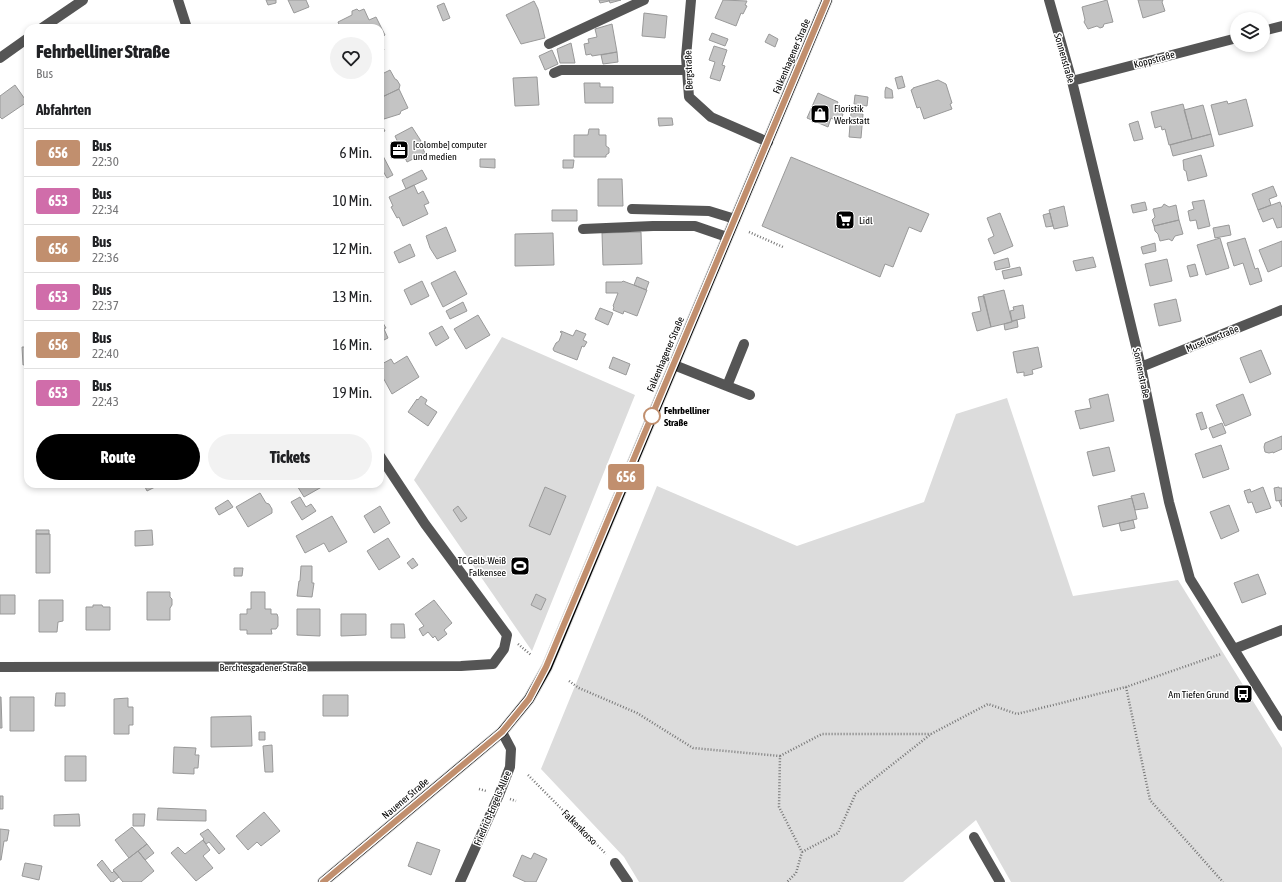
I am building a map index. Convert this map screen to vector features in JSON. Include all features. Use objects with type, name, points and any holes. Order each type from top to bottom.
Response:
[{"type":"main road","name":"Falkenhagener Straße","points":[[502,732],[529,699],[546,667],[827,0]]},
{"type":"main road","name":"Nauener Straße","points":[[323,882],[502,732]]},
{"type":"street","points":[[48,24],[83,0]]},
{"type":"street","points":[[178,0],[186,24]]},
{"type":"street","points":[[549,44],[644,0]]},
{"type":"street","name":"Bergstraße","points":[[691,0],[686,57],[689,97],[711,117],[768,142]]},
{"type":"street","name":"Sonnenstraße","points":[[1049,0],[1072,81],[1141,367],[1169,502],[1190,579],[1282,726]]},
{"type":"street","points":[[1270,29],[1282,26]]},
{"type":"street","name":"Koppstraße","points":[[1072,81],[1230,40]]},
{"type":"street","points":[[0,58],[24,41]]},
{"type":"street","points":[[554,73],[561,70],[686,70]]},
{"type":"street","points":[[632,209],[709,210],[735,220]]},
{"type":"street","points":[[583,229],[695,226],[727,237]]},
{"type":"street","name":"Muselowstraße","points":[[1141,367],[1282,310]]},
{"type":"street","points":[[728,386],[744,344]]},
{"type":"street","points":[[674,365],[750,395]]},
{"type":"street","name":"Berchtesgadener Straße","points":[[0,667],[461,666],[493,664],[504,649],[507,635],[425,524],[384,462]]},
{"type":"street","points":[[1234,649],[1282,630]]},
{"type":"street","name":"Friedrich-Engels-Allee","points":[[460,882],[499,795],[510,766],[511,749],[502,732]]},
{"type":"street","points":[[974,837],[1000,882]]},
{"type":"street","points":[[615,863],[628,882]]},
{"type":"path","points":[[749,232],[783,246]]},
{"type":"path","points":[[802,852],[838,833],[856,794],[932,734],[988,704],[1017,714],[1126,687],[1234,649]]},
{"type":"path","points":[[569,681],[579,688],[637,713],[693,748],[780,756],[822,734],[932,734]]},
{"type":"path","points":[[1126,687],[1150,800],[1223,882]]},
{"type":"path","points":[[780,756],[780,807],[802,852],[796,873],[787,882]]},
{"type":"path","name":"Falkenkorso","points":[[528,775],[615,863]]},
{"type":"shaded area","name":"TC Gelb-Weiß Falkensee","points":[[502,337],[635,395],[532,651],[414,480]]},
{"type":"shaded area","points":[[1007,398],[1073,596],[1178,580],[1282,748],[1282,882],[1011,882],[976,820],[903,882],[639,882],[624,857],[541,769],[657,486],[797,546],[924,502],[956,414]]},
{"type":"building","points":[[266,0],[276,0],[276,3],[268,5]]},
{"type":"building","points":[[288,0],[306,0],[309,7],[294,13]]},
{"type":"building","points":[[599,0],[609,0],[609,1],[600,3]]},
{"type":"building","points":[[609,0],[621,0],[610,3]]},
{"type":"building","points":[[723,0],[747,1],[745,5],[747,6],[743,14],[741,13],[736,26],[715,18]]},
{"type":"building","points":[[1107,0],[1113,22],[1104,24],[1103,27],[1100,28],[1097,26],[1088,29],[1084,22],[1085,20],[1082,7]]},
{"type":"building","points":[[1138,0],[1163,0],[1162,2],[1165,11],[1143,18]]},
{"type":"building","points":[[534,1],[538,9],[545,38],[521,44],[506,15]]},
{"type":"building","points":[[444,3],[450,18],[443,21],[437,6]]},
{"type":"building","points":[[364,9],[369,20],[376,17],[380,24],[339,24],[338,22],[352,15],[352,11]]},
{"type":"building","points":[[644,13],[667,16],[665,38],[642,36]]},
{"type":"building","points":[[612,24],[617,52],[592,56],[591,54],[586,55],[584,44],[589,43],[588,39],[597,37],[595,29]]},
{"type":"building","points":[[712,33],[728,39],[725,46],[709,40]]},
{"type":"building","points":[[769,34],[778,39],[775,47],[765,42]]},
{"type":"building","points":[[571,43],[575,63],[560,63],[557,49]]},
{"type":"building","points":[[714,46],[727,50],[722,65],[725,66],[720,81],[710,78],[715,62],[709,60]]},
{"type":"building","points":[[552,50],[558,64],[545,70],[539,56]]},
{"type":"building","points":[[617,52],[618,62],[603,64],[601,55]]},
{"type":"building","points":[[390,70],[400,85],[399,89],[384,96],[384,73]]},
{"type":"building","points":[[902,76],[905,87],[898,89],[895,78]]},
{"type":"building","points":[[537,77],[539,105],[515,106],[513,78]]},
{"type":"building","points":[[938,80],[946,84],[952,103],[950,104],[952,109],[924,119],[920,107],[917,108],[911,90]]},
{"type":"building","points":[[584,83],[600,83],[600,87],[613,87],[613,103],[585,103]]},
{"type":"building","points":[[15,85],[24,98],[24,104],[2,119],[0,117],[0,96]]},
{"type":"building","points":[[886,87],[892,90],[893,98],[885,98]]},
{"type":"building","points":[[399,89],[408,108],[401,111],[400,114],[384,119],[384,96]]},
{"type":"building","points":[[818,93],[838,102],[835,110],[843,114],[840,122],[831,118],[828,127],[807,118]]},
{"type":"building","points":[[855,95],[868,97],[867,106],[854,104]]},
{"type":"building","points":[[1246,99],[1253,126],[1219,135],[1211,105],[1227,101],[1228,104]]},
{"type":"building","points":[[1183,104],[1192,139],[1169,145],[1165,129],[1162,130],[1161,126],[1155,128],[1151,112]]},
{"type":"building","points":[[1203,105],[1211,134],[1192,139],[1184,110]]},
{"type":"building","points":[[851,113],[863,114],[861,138],[849,137]]},
{"type":"building","points":[[658,118],[672,118],[673,125],[659,126]]},
{"type":"building","points":[[1138,121],[1143,139],[1134,141],[1129,124]]},
{"type":"building","points":[[412,127],[421,141],[420,143],[425,153],[407,162],[395,136]]},
{"type":"building","points":[[589,129],[599,129],[599,135],[606,135],[606,146],[609,148],[609,153],[606,157],[574,157],[574,135],[588,135]]},
{"type":"building","points":[[1211,134],[1214,146],[1173,156],[1170,145]]},
{"type":"building","points":[[1201,155],[1207,176],[1188,181],[1186,171],[1184,170],[1183,160]]},
{"type":"building","name":"Lidl","points":[[791,157],[929,214],[921,232],[909,227],[893,267],[885,264],[880,277],[762,226]]},
{"type":"building","points":[[384,158],[393,175],[387,178],[384,173]]},
{"type":"building","points":[[480,159],[495,159],[495,168],[480,167]]},
{"type":"building","points":[[563,160],[574,160],[573,168],[563,168]]},
{"type":"building","points":[[422,170],[427,179],[406,189],[402,180]]},
{"type":"building","points":[[598,179],[622,179],[623,206],[598,206]]},
{"type":"building","points":[[414,185],[418,194],[423,191],[429,203],[424,205],[428,214],[403,226],[399,217],[397,218],[391,207],[393,206],[389,197]]},
{"type":"building","points":[[1273,186],[1277,196],[1269,199],[1271,205],[1258,210],[1252,194]]},
{"type":"building","points":[[1204,200],[1210,226],[1198,229],[1196,220],[1190,221],[1188,211],[1194,209],[1192,202]]},
{"type":"building","points":[[1145,202],[1147,210],[1133,213],[1131,205]]},
{"type":"building","points":[[1280,202],[1282,208],[1282,227],[1277,228],[1273,218],[1263,222],[1258,210]]},
{"type":"building","points":[[1164,204],[1169,207],[1176,205],[1179,220],[1154,226],[1152,220],[1155,217],[1153,209],[1162,207]]},
{"type":"building","points":[[1064,206],[1068,226],[1054,229],[1049,210]]},
{"type":"building","points":[[552,210],[577,210],[577,221],[552,221]]},
{"type":"building","points":[[1000,213],[1013,246],[994,254],[988,239],[994,236],[987,218]]},
{"type":"building","points":[[1050,213],[1053,226],[1046,227],[1043,215]]},
{"type":"building","points":[[1179,220],[1183,234],[1175,236],[1172,241],[1169,239],[1160,241],[1154,226]]},
{"type":"building","points":[[1229,225],[1231,235],[1215,238],[1213,228]]},
{"type":"building","points":[[446,227],[456,251],[437,259],[430,248],[426,236]]},
{"type":"building","points":[[641,232],[642,264],[603,265],[602,233]]},
{"type":"building","points":[[553,233],[554,265],[515,266],[515,234]]},
{"type":"building","points":[[1220,238],[1229,268],[1206,275],[1197,245]]},
{"type":"building","points":[[1245,238],[1255,269],[1258,268],[1262,281],[1250,285],[1243,263],[1234,266],[1227,243]]},
{"type":"building","points":[[1282,241],[1282,266],[1268,272],[1259,250]]},
{"type":"building","points":[[1155,243],[1156,251],[1143,254],[1141,247]]},
{"type":"building","points":[[410,244],[415,256],[399,263],[394,252]]},
{"type":"building","points":[[1093,257],[1096,267],[1076,271],[1073,261]]},
{"type":"building","points":[[1008,258],[1010,267],[996,270],[994,262]]},
{"type":"building","points":[[1167,259],[1172,281],[1150,286],[1145,264]]},
{"type":"building","points":[[1195,264],[1198,275],[1190,277],[1187,266]]},
{"type":"building","points":[[1020,267],[1022,275],[1004,279],[1002,271]]},
{"type":"building","points":[[455,271],[467,294],[443,307],[431,283]]},
{"type":"building","points":[[637,277],[649,282],[646,290],[634,285]]},
{"type":"building","points":[[422,281],[429,296],[411,305],[404,290]]},
{"type":"building","points":[[623,281],[647,290],[637,316],[624,311],[623,314],[613,310],[618,293],[606,293],[606,282]]},
{"type":"building","points":[[1004,290],[1012,322],[991,327],[983,295]]},
{"type":"building","points":[[984,296],[991,327],[977,331],[972,313],[981,311],[978,297]]},
{"type":"building","points":[[1176,299],[1181,321],[1159,326],[1154,304]]},
{"type":"building","points":[[463,302],[467,311],[450,319],[446,311]]},
{"type":"building","points":[[1023,305],[1025,318],[1012,321],[1010,311],[1014,310],[1013,307]]},
{"type":"building","points":[[600,308],[613,313],[608,325],[595,319]]},
{"type":"building","points":[[478,315],[490,335],[466,349],[454,329]]},
{"type":"building","points":[[1017,320],[1018,327],[1005,330],[1004,324]]},
{"type":"building","points":[[442,326],[449,338],[436,346],[429,333]]},
{"type":"building","points":[[384,329],[388,338],[384,340]]},
{"type":"building","points":[[576,330],[586,334],[583,340],[587,342],[584,347],[582,346],[577,360],[554,351],[553,349],[559,341],[562,333],[560,332],[561,331],[573,336]]},
{"type":"building","points":[[22,347],[24,347],[24,365]]},
{"type":"building","points":[[1038,347],[1042,367],[1032,370],[1033,374],[1024,376],[1024,372],[1017,373],[1013,352]]},
{"type":"building","points":[[1261,350],[1271,374],[1250,383],[1240,358]]},
{"type":"building","points":[[407,356],[419,377],[392,394],[384,379],[384,363],[391,359],[394,364]]},
{"type":"building","points":[[613,357],[630,364],[626,375],[609,368]]},
{"type":"building","points":[[1108,394],[1114,421],[1080,429],[1075,411],[1091,408],[1089,399]]},
{"type":"building","points":[[1243,394],[1251,415],[1225,426],[1216,405]]},
{"type":"building","points":[[421,396],[427,400],[425,404],[437,412],[428,426],[408,412],[417,399],[418,400]]},
{"type":"building","points":[[1202,412],[1207,428],[1201,430],[1196,414]]},
{"type":"building","points":[[1222,423],[1226,433],[1213,438],[1209,428]]},
{"type":"building","points":[[1282,436],[1282,449],[1273,453],[1265,452],[1265,443]]},
{"type":"building","points":[[1221,445],[1229,469],[1203,478],[1195,454]]},
{"type":"building","points":[[1109,447],[1115,471],[1093,476],[1087,452]]},
{"type":"building","points":[[545,487],[566,496],[550,535],[529,526]]},
{"type":"building","points":[[1263,487],[1271,508],[1256,513],[1252,502],[1248,503],[1244,491],[1250,489],[1251,492]]},
{"type":"building","points":[[146,488],[153,488],[147,491]]},
{"type":"building","points":[[298,488],[320,488],[304,497]]},
{"type":"building","points":[[1274,488],[1282,488],[1282,500],[1276,501]]},
{"type":"building","points":[[260,493],[272,509],[272,513],[248,527],[236,507]]},
{"type":"building","points":[[1144,493],[1148,508],[1135,510],[1131,496]]},
{"type":"building","points":[[300,497],[306,507],[311,504],[316,511],[302,520],[291,502]]},
{"type":"building","points":[[1132,498],[1137,519],[1103,527],[1098,506]]},
{"type":"building","points":[[228,500],[233,507],[219,515],[215,508]]},
{"type":"building","points":[[1282,500],[1282,507],[1279,501]]},
{"type":"building","points":[[1229,505],[1239,531],[1221,539],[1210,512]]},
{"type":"building","points":[[380,506],[390,523],[374,533],[364,516]]},
{"type":"building","points":[[458,506],[467,518],[461,522],[453,510]]},
{"type":"building","points":[[332,516],[347,542],[329,552],[324,543],[305,553],[296,536]]},
{"type":"building","points":[[1133,520],[1135,528],[1121,531],[1119,523]]},
{"type":"building","points":[[36,530],[49,530],[49,534],[36,534]]},
{"type":"building","points":[[152,530],[153,545],[135,546],[135,531]]},
{"type":"building","points":[[36,534],[50,534],[50,573],[36,573]]},
{"type":"building","points":[[388,538],[400,557],[379,570],[367,551]]},
{"type":"building","points":[[413,558],[418,565],[412,569],[407,563]]},
{"type":"building","points":[[301,566],[312,566],[312,583],[314,583],[312,597],[297,596]]},
{"type":"building","points":[[234,568],[243,568],[242,576],[234,576]]},
{"type":"building","points":[[1258,574],[1266,594],[1242,603],[1234,583]]},
{"type":"building","points":[[147,592],[170,592],[172,605],[170,608],[170,620],[147,620]]},
{"type":"building","points":[[251,592],[265,592],[265,609],[271,609],[271,614],[277,614],[278,626],[276,629],[271,629],[272,634],[247,634],[247,630],[240,630],[240,614],[247,614],[247,609],[251,609]]},
{"type":"building","points":[[536,594],[546,599],[541,610],[531,605]]},
{"type":"building","points":[[0,595],[15,595],[15,614],[0,614]]},
{"type":"building","points":[[39,600],[63,600],[63,621],[58,622],[57,632],[39,632]]},
{"type":"building","points":[[434,600],[452,623],[444,630],[447,634],[438,641],[435,636],[433,638],[428,632],[423,636],[419,629],[424,626],[415,614]]},
{"type":"building","points":[[93,605],[110,607],[110,630],[86,630],[86,607],[93,607]]},
{"type":"building","points":[[297,609],[320,609],[320,636],[297,635]]},
{"type":"building","points":[[341,614],[366,614],[366,635],[341,636]]},
{"type":"building","points":[[391,624],[404,624],[405,638],[391,638]]},
{"type":"building","points":[[56,693],[65,693],[65,706],[55,706]]},
{"type":"building","points":[[323,695],[348,695],[348,716],[323,716]]},
{"type":"building","points":[[1,697],[2,728],[0,728]]},
{"type":"building","points":[[10,697],[34,697],[34,731],[10,731]]},
{"type":"building","points":[[128,698],[128,707],[133,707],[133,725],[129,725],[129,734],[114,734],[114,699]]},
{"type":"building","points":[[251,716],[252,746],[211,747],[211,717]]},
{"type":"building","points":[[259,732],[265,732],[265,740],[259,740]]},
{"type":"building","points":[[272,745],[273,772],[265,772],[263,746]]},
{"type":"building","points":[[174,747],[196,748],[195,755],[199,755],[198,768],[194,768],[194,774],[173,773]]},
{"type":"building","points":[[65,756],[86,756],[86,781],[65,781]]},
{"type":"building","points":[[0,796],[3,796],[3,809],[0,809]]},
{"type":"building","points":[[158,808],[206,810],[206,821],[157,820]]},
{"type":"building","points":[[264,812],[280,831],[261,846],[257,842],[248,850],[236,836]]},
{"type":"building","points":[[79,814],[80,826],[54,826],[54,815]]},
{"type":"building","points":[[133,814],[145,814],[144,826],[133,826]]},
{"type":"building","points":[[132,827],[147,844],[129,858],[115,840]]},
{"type":"building","points":[[0,829],[9,830],[7,841],[4,841],[1,860],[0,860]]},
{"type":"building","points":[[208,829],[225,849],[219,854],[209,842],[206,844],[200,834]]},
{"type":"building","points":[[203,840],[210,850],[203,856],[213,868],[196,881],[171,853],[178,847],[185,854]]},
{"type":"building","points":[[417,842],[440,850],[431,875],[408,866]]},
{"type":"building","points":[[147,844],[154,853],[145,860],[138,851]]},
{"type":"building","points":[[138,851],[154,871],[141,882],[123,882],[113,870]]},
{"type":"building","points":[[534,853],[547,859],[536,882],[526,882],[513,876],[522,855],[531,859]]},
{"type":"building","points":[[102,860],[112,873],[114,871],[119,877],[113,882],[111,882],[97,865]]},
{"type":"building","points":[[25,863],[42,866],[39,880],[22,876]]},
{"type":"bus line","name":"656","points":[[323,882],[502,732],[529,699],[546,667],[827,0]]},
{"type":"place","name":"Floristik Werkstatt","points":[[820,114]]},
{"type":"place","name":"[colombe] computer und medien","points":[[399,150]]},
{"type":"place","name":"Lidl","points":[[845,220]]},
{"type":"place","name":"Fehrbelliner Straße","points":[[652,416]]},
{"type":"place","name":"TC Gelb-Weiß Falkensee","points":[[520,566]]},
{"type":"place","name":"Am Tiefen Grund","points":[[1243,694]]}]
